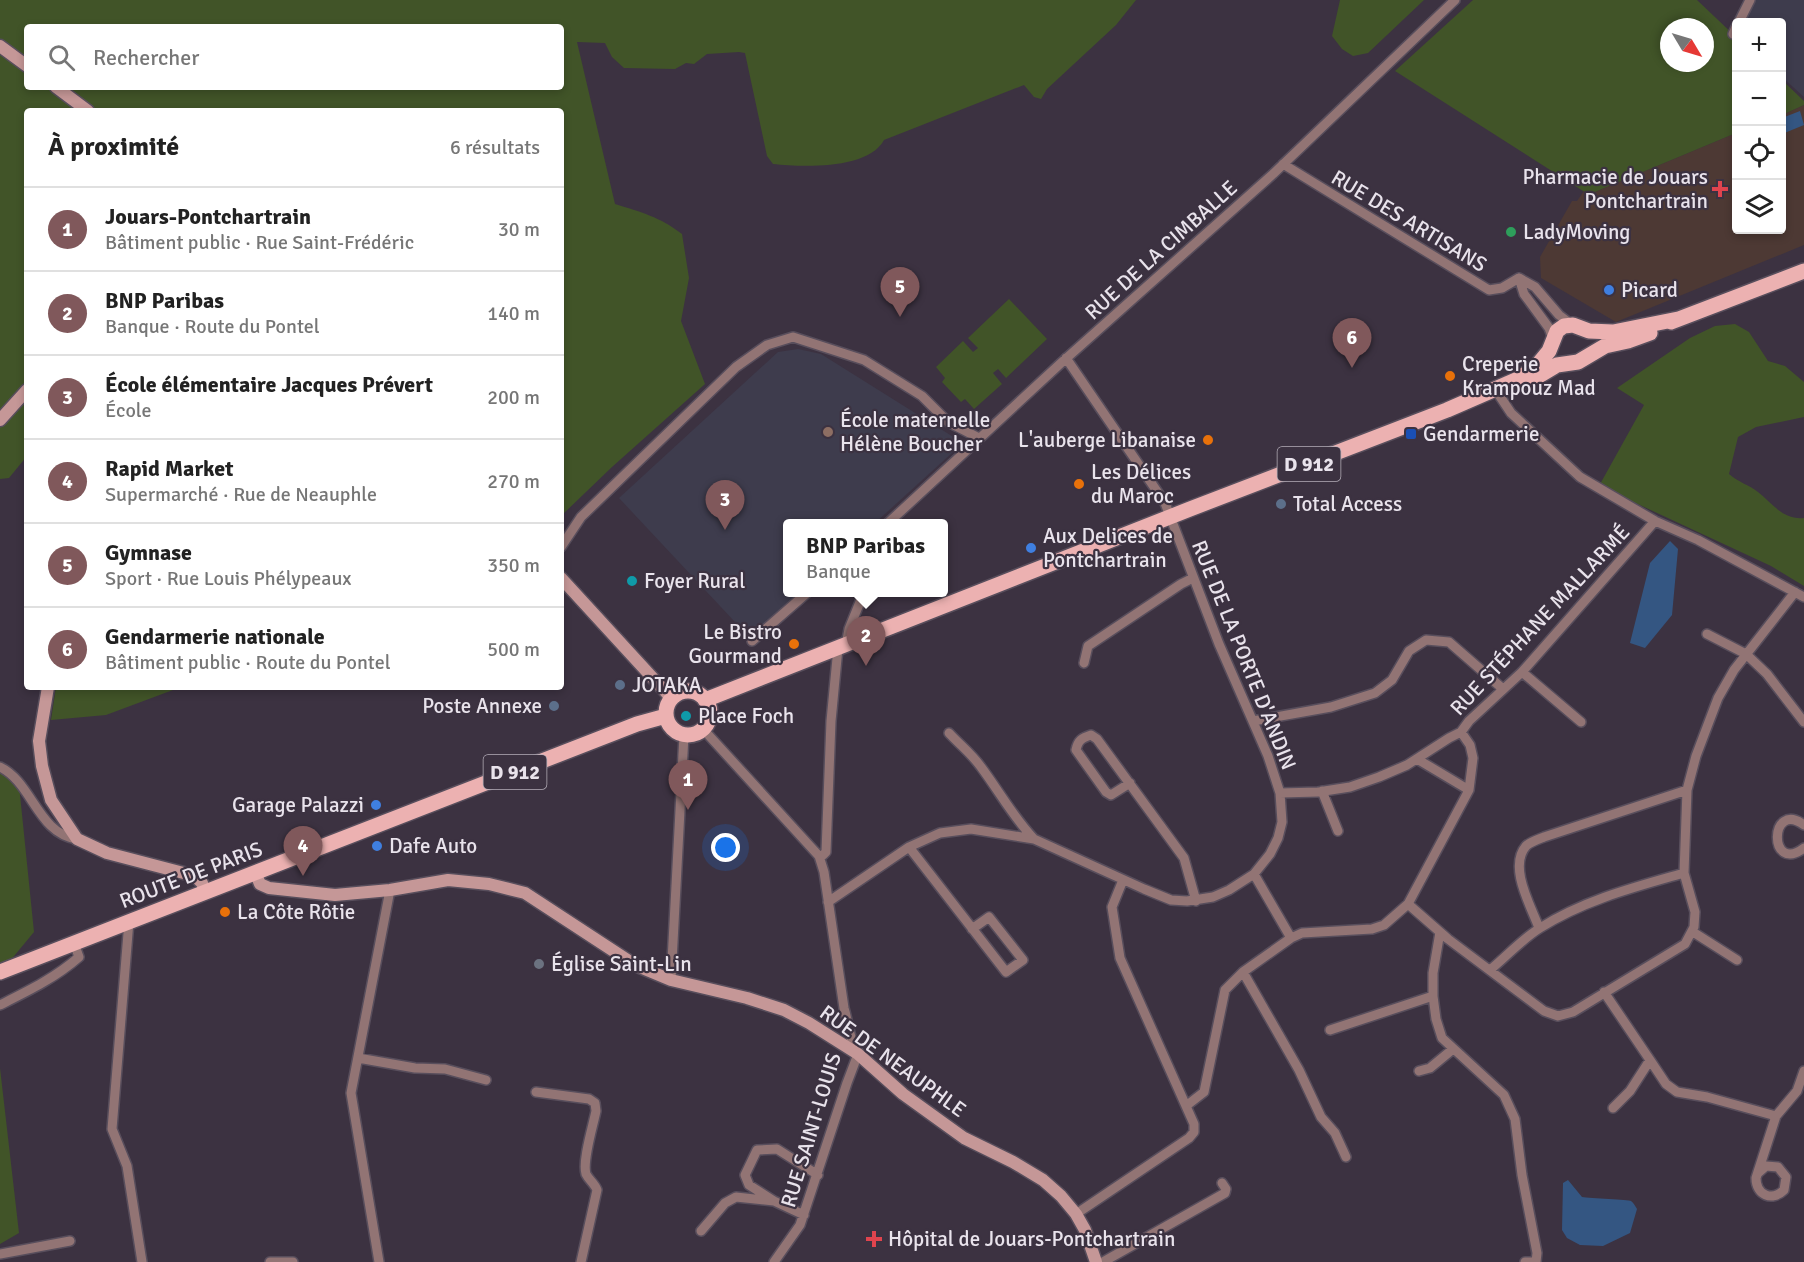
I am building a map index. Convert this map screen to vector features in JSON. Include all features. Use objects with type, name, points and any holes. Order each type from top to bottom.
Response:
[{"type":"main road","name":"D 912","points":[[1447,410],[1498,395],[1532,381],[1557,365],[1576,361],[1598,349],[1645,335],[1678,319],[1804,271]]},
{"type":"main road","name":"D 912","points":[[1578,327],[1605,333],[1619,332],[1678,319]]},
{"type":"main road","points":[[1578,327],[1589,337],[1590,346],[1576,361],[1558,359],[1552,342],[1559,329],[1578,327]]},
{"type":"main road","name":"D 912","points":[[705,700],[1447,410],[1527,374],[1542,361],[1552,342]]},
{"type":"main road","points":[[689,692],[705,700],[709,718],[703,729],[697,733],[684,735],[672,729],[666,716],[668,704],[676,695],[689,692]]},
{"type":"main road","name":"ROUTE DE PARIS","points":[[0,972],[637,724],[666,716]]},
{"type":"street","name":"RUE DE LA CIMBALLE","points":[[891,519],[1066,358],[1283,164],[1455,0]]},
{"type":"street","points":[[1741,18],[1750,0]]},
{"type":"street","points":[[0,46],[24,64]]},
{"type":"street","points":[[60,90],[84,108]]},
{"type":"street","name":"RUE DES ARTISANS","points":[[1283,164],[1489,290],[1502,288],[1519,278]]},
{"type":"street","points":[[1519,278],[1535,287],[1559,315],[1578,327]]},
{"type":"street","points":[[1519,278],[1524,294],[1549,328],[1552,342]]},
{"type":"street","points":[[564,542],[581,517],[736,367],[767,345],[793,337],[864,360],[922,396],[948,422],[979,438]]},
{"type":"street","name":"RUE DE LA PORTE D'ANDIN","points":[[828,902],[909,847],[940,832],[972,829],[1034,839],[1171,900],[1196,901],[1229,890],[1254,874],[1270,854],[1278,838],[1282,822],[1280,793],[1268,756],[1193,578],[1165,503],[1066,358]]},
{"type":"street","points":[[0,420],[24,393]]},
{"type":"street","points":[[1498,395],[1511,413],[1580,477],[1655,521],[1698,540],[1804,597]]},
{"type":"street","name":"RUE STÉPHANE MALLARMÉ","points":[[1280,793],[1350,787],[1380,777],[1417,759],[1461,732],[1522,672],[1655,521]]},
{"type":"street","points":[[1084,663],[1088,646],[1180,584],[1193,578]]},
{"type":"street","points":[[564,581],[672,699]]},
{"type":"street","points":[[1408,904],[1440,932],[1544,1011],[1558,1016],[1573,1012],[1685,944],[1693,932],[1695,912],[1684,873],[1687,789],[1696,756],[1718,698],[1734,670],[1795,592]]},
{"type":"street","points":[[753,641],[802,597]]},
{"type":"street","points":[[703,729],[819,856],[823,855],[826,852],[831,721],[842,646],[862,597]]},
{"type":"street","points":[[1707,634],[1746,654],[1767,674],[1804,722]]},
{"type":"street","points":[[1253,721],[1331,707],[1375,693],[1392,680],[1409,651],[1426,640],[1449,642],[1503,689]]},
{"type":"street","points":[[1522,672],[1581,722]]},
{"type":"street","points":[[48,690],[39,741],[42,766],[51,800],[77,839]]},
{"type":"street","points":[[949,732],[980,765],[1019,822],[1034,839]]},
{"type":"street","points":[[1186,1106],[1204,1092],[1225,990],[1243,972],[1291,938],[1313,931],[1372,929],[1396,917],[1408,904],[1469,790],[1473,758],[1470,745],[1461,732]]},
{"type":"street","points":[[671,980],[684,735]]},
{"type":"street","points":[[1130,783],[1111,795],[1106,792],[1076,750],[1078,742],[1091,735],[1097,739],[1130,783],[1184,858],[1196,901]]},
{"type":"street","points":[[1417,759],[1469,790]]},
{"type":"street","points":[[0,767],[11,772],[51,827],[68,838],[77,839],[107,853],[195,876],[206,891]]},
{"type":"street","points":[[1539,928],[1518,875],[1518,865],[1526,846],[1544,837],[1687,789]]},
{"type":"street","points":[[1322,791],[1338,831]]},
{"type":"street","points":[[1804,825],[1789,820],[1780,826],[1776,835],[1778,846],[1787,852],[1798,852],[1804,848]]},
{"type":"street","points":[[909,847],[972,929],[1006,972],[1023,960],[989,917],[972,929]]},
{"type":"street","name":"RUE SAINT-LOUIS","points":[[774,1262],[800,1225],[858,1054],[850,1038],[850,1028],[844,1008],[824,872],[819,856]]},
{"type":"street","name":"RUE DE NEAUPHLE","points":[[255,872],[260,884],[274,889],[335,895],[390,890],[448,880],[489,884],[525,893],[635,965],[671,980],[747,998],[784,1010],[858,1054],[903,1094],[964,1138],[1013,1162],[1043,1180],[1076,1214],[1085,1230],[1096,1262]]},
{"type":"street","points":[[1490,970],[1539,928],[1578,907],[1635,886],[1684,873]]},
{"type":"street","points":[[1254,874],[1291,938]]},
{"type":"street","points":[[1076,1214],[1189,1138],[1194,1132],[1194,1124],[1120,958],[1112,907],[1123,880]]},
{"type":"street","points":[[379,1262],[351,1093],[390,890]]},
{"type":"street","points":[[129,921],[112,1129],[127,1166],[142,1262]]},
{"type":"street","points":[[1440,932],[1433,973],[1436,1019],[1442,1038],[1504,1095],[1515,1119],[1522,1175],[1537,1253],[1536,1262]]},
{"type":"street","points":[[1693,932],[1737,960]]},
{"type":"street","points":[[0,1005],[53,978],[79,957],[74,943]]},
{"type":"street","points":[[1243,972],[1299,1070],[1321,1117],[1335,1133],[1346,1157]]},
{"type":"street","points":[[1604,992],[1666,1084],[1677,1092],[1707,1097],[1776,1116]]},
{"type":"street","points":[[1330,1030],[1433,996]]},
{"type":"street","points":[[1419,1071],[1430,1068],[1453,1049]]},
{"type":"street","points":[[358,1058],[415,1068],[445,1069],[486,1080]]},
{"type":"street","points":[[1613,1108],[1630,1091],[1650,1060]]},
{"type":"street","points":[[1758,1173],[1776,1116],[1797,1091],[1804,1071]]},
{"type":"street","points":[[536,1092],[589,1099],[595,1103],[596,1111],[585,1166],[588,1178],[597,1190],[581,1262]]},
{"type":"street","points":[[804,1215],[774,1201],[749,1185],[745,1175],[757,1150],[777,1149],[818,1176]]},
{"type":"street","points":[[1103,1262],[1225,1193],[1226,1189],[1222,1183]]},
{"type":"street","points":[[701,1231],[725,1203],[736,1197],[774,1201]]},
{"type":"street","points":[[0,1254],[70,1241]]},
{"type":"street","points":[[270,1262],[294,1262]]},
{"type":"street","points":[[1525,1262],[1532,1262]]},
{"type":"shaded area","points":[[1751,0],[1804,0],[1804,97],[1786,81],[1786,18],[1740,18]]},
{"type":"shaded area","points":[[1804,105],[1804,245],[1616,322],[1541,278],[1540,257],[1572,201],[1577,201],[1584,191],[1590,194],[1732,135],[1732,234],[1786,234],[1786,113]]},
{"type":"shaded area","points":[[798,349],[821,354],[963,443],[879,519],[783,519],[783,597],[794,597],[749,637],[619,498],[778,352]]},
{"type":"green space","points":[[0,0],[1136,0],[1116,25],[1047,89],[1041,99],[1034,97],[1024,85],[884,140],[876,150],[864,157],[849,162],[817,166],[773,164],[767,156],[745,53],[707,54],[694,64],[686,63],[675,69],[624,68],[612,57],[605,43],[577,42],[615,204],[658,219],[682,234],[689,278],[681,321],[705,384],[564,513],[564,108],[24,108],[24,460],[9,478],[0,479]]},
{"type":"green space","points":[[1340,0],[1424,0],[1368,53],[1353,56],[1342,49],[1332,36]]},
{"type":"green space","points":[[1473,0],[1697,0],[1732,33],[1732,135],[1590,194],[1395,71]]},
{"type":"green space","points":[[1786,84],[1804,101],[1804,105],[1786,113]]},
{"type":"green space","points":[[1009,299],[1047,339],[1006,378],[998,369],[993,373],[1002,384],[974,409],[965,399],[961,402],[942,382],[945,378],[936,367],[963,341],[973,352],[978,348],[968,338]]},
{"type":"green space","points":[[1735,324],[1749,332],[1768,361],[1785,366],[1804,382],[1804,417],[1756,427],[1738,437],[1729,474],[1758,492],[1784,514],[1804,518],[1804,586],[1771,566],[1599,486],[1644,405],[1617,388],[1690,338],[1715,326]]},
{"type":"green space","points":[[56,690],[173,690],[106,715],[51,720]]},
{"type":"green space","points":[[0,769],[19,785],[34,932],[0,973]]},
{"type":"green space","points":[[0,1068],[19,1233],[0,1244]]},
{"type":"water","points":[[1800,111],[1804,125],[1786,132],[1786,116]]},
{"type":"water","points":[[1670,541],[1678,549],[1672,615],[1645,648],[1630,643],[1650,563]]},
{"type":"water","points":[[1568,1180],[1582,1197],[1631,1201],[1637,1209],[1630,1233],[1603,1246],[1580,1245],[1567,1238],[1562,1230],[1563,1183]]},
{"type":"place","name":"Pharmacie de Jouars Pontchartrain","points":[[1720,189]]},
{"type":"place","name":"LadyMoving","points":[[1511,232]]},
{"type":"place","name":"Picard","points":[[1609,290]]},
{"type":"place","name":"Gymnase","points":[[900,317]]},
{"type":"place","name":"Gendarmerie nationale","points":[[1352,368]]},
{"type":"place","name":"Creperie Krampouz Mad","points":[[1450,376]]},
{"type":"place","name":"École maternelle Hélène Boucher","points":[[828,432]]},
{"type":"place","name":"Gendarmerie","points":[[1411,434]]},
{"type":"place","name":"L'auberge Libanaise","points":[[1208,440]]},
{"type":"place","name":"Les Délices du Maroc","points":[[1079,484]]},
{"type":"place","name":"Total Access","points":[[1281,504]]},
{"type":"place","name":"École élémentaire Jacques Prévert","points":[[725,530]]},
{"type":"place","name":"Aux Delices de Pontchartrain","points":[[1031,548]]},
{"type":"place","name":"Foyer Rural","points":[[632,581]]},
{"type":"place","name":"Le Bistro Gourmand","points":[[794,644]]},
{"type":"place","name":"BNP Paribas","points":[[866,666]]},
{"type":"place","name":"JOTAKA","points":[[620,685]]},
{"type":"place","name":"Poste Annexe","points":[[554,706]]},
{"type":"place","name":"Place Foch","points":[[686,716]]},
{"type":"place","name":"Garage Palazzi","points":[[376,805]]},
{"type":"place","name":"Jouars-Pontchartrain","points":[[688,810]]},
{"type":"place","name":"Dafe Auto","points":[[377,846]]},
{"type":"place","name":"Rapid Market","points":[[303,876]]},
{"type":"place","name":"La Côte Rôtie","points":[[225,912]]},
{"type":"place","name":"Église Saint-Lin","points":[[539,964]]},
{"type":"place","name":"Hôpital de Jouars-Pontchartrain","points":[[874,1239]]}]
